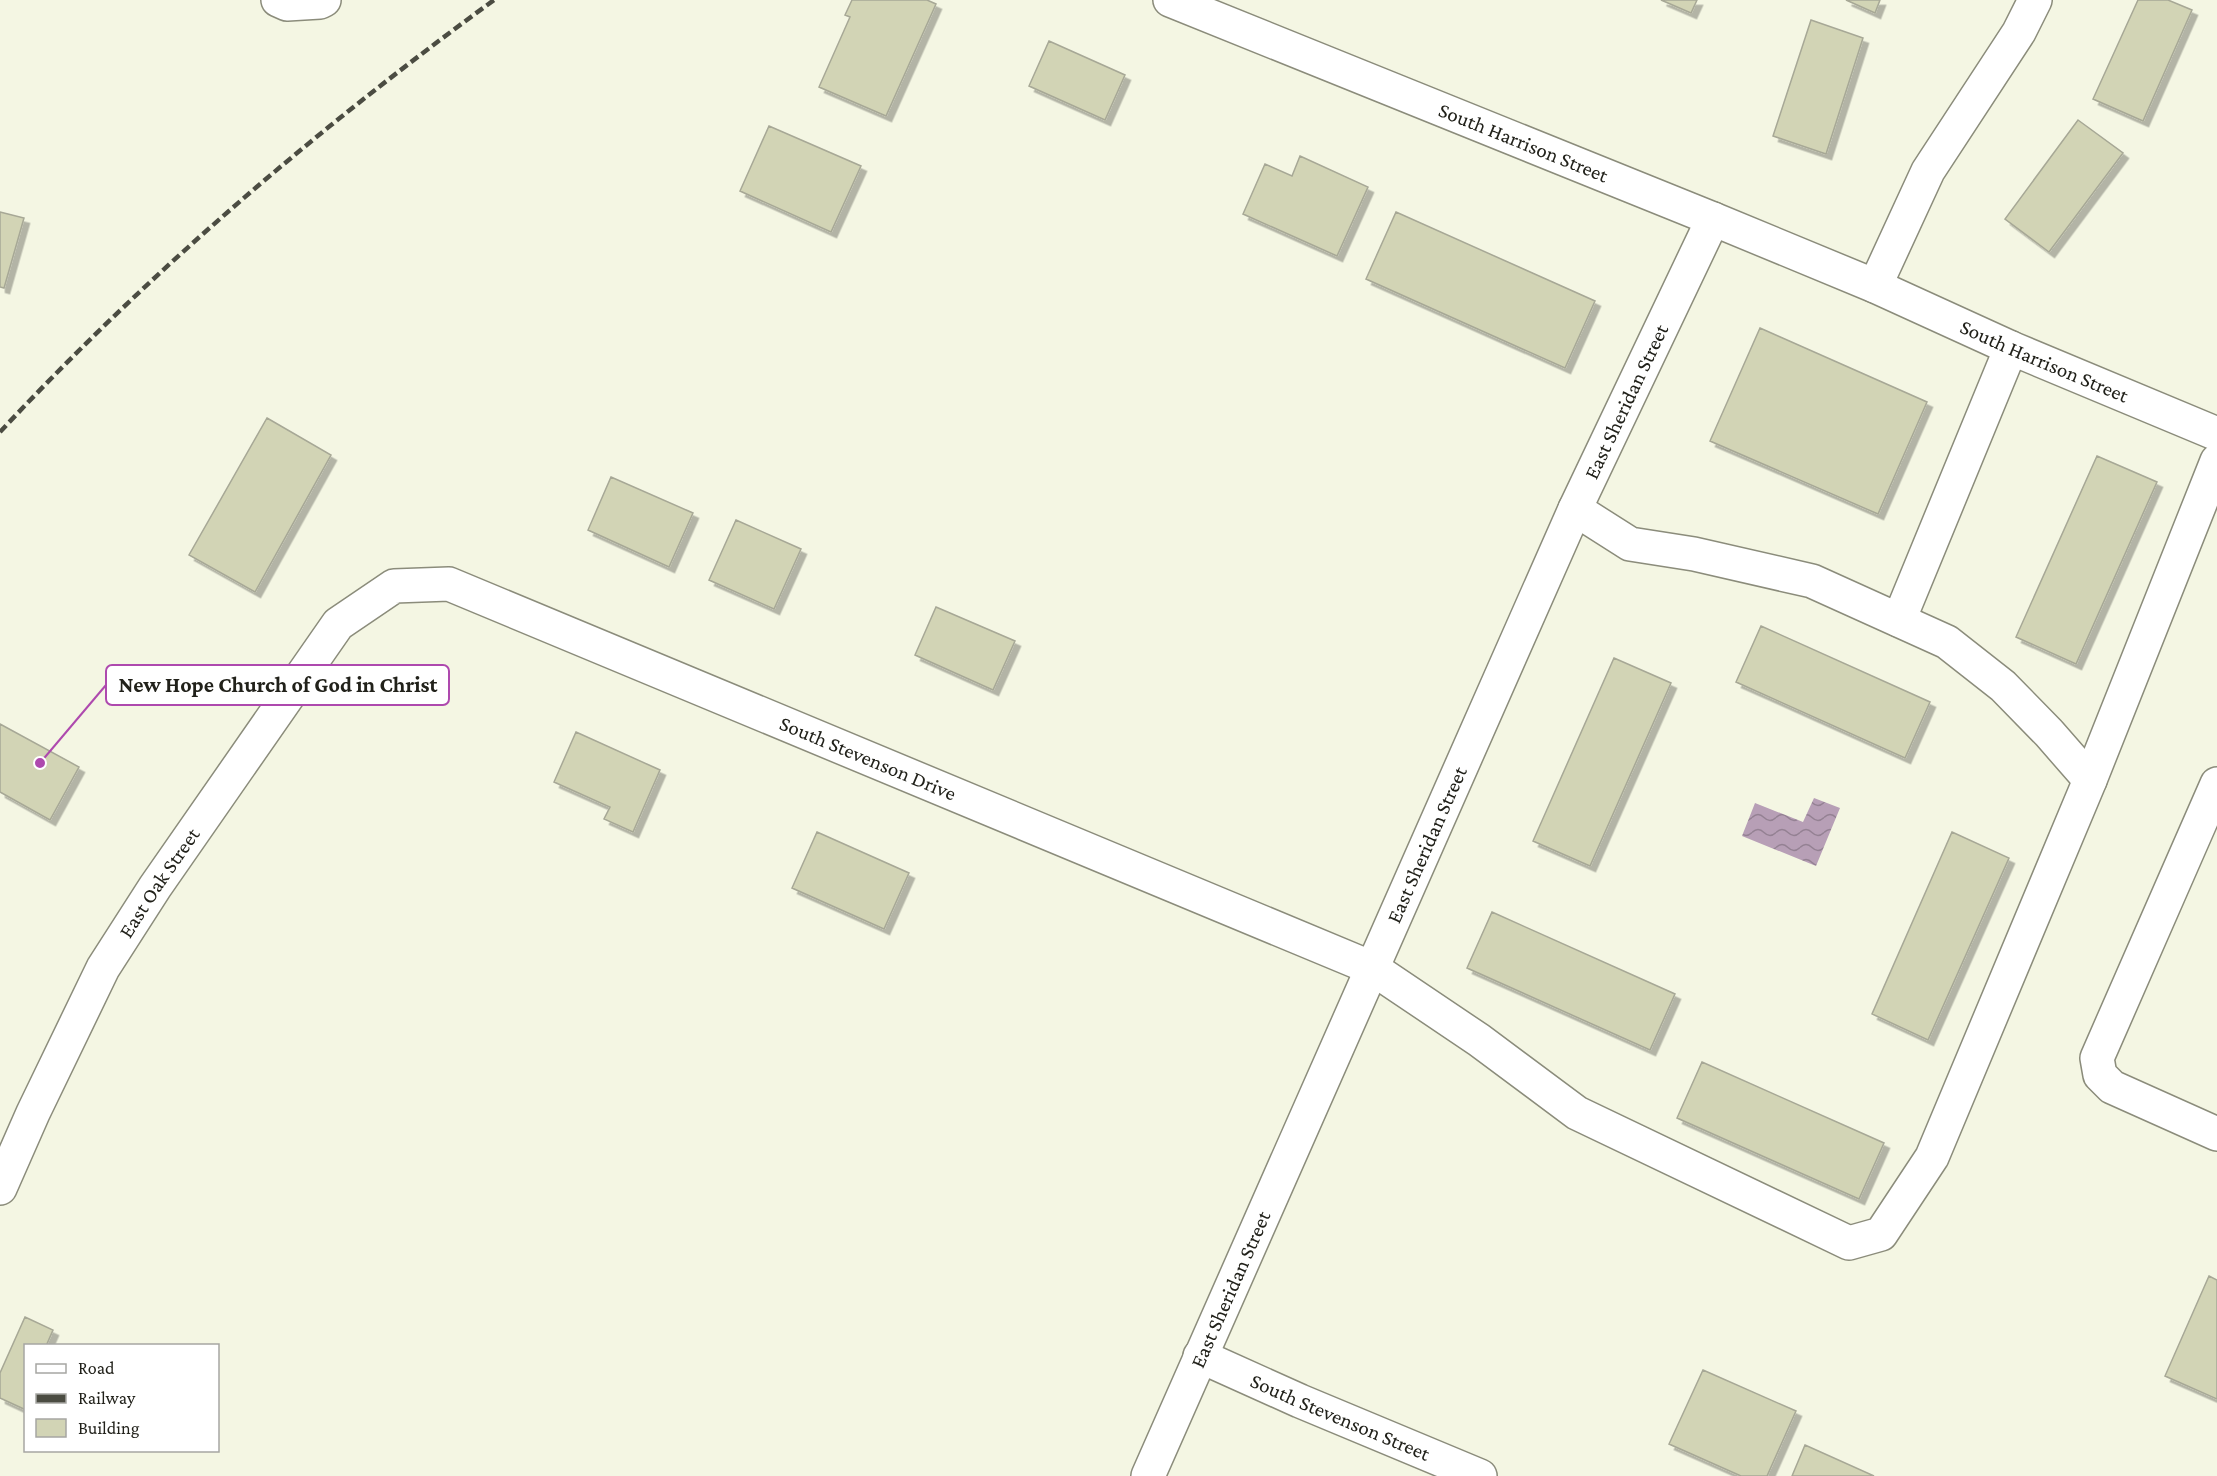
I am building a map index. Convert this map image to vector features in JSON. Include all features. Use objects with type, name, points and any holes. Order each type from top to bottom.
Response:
[{"type":"street","points":[[278,0],[287,4],[324,0]]},
{"type":"street","name":"South Harrison Street","points":[[1170,0],[1875,286],[2011,348],[2217,434]]},
{"type":"street","points":[[1875,286],[1928,171],[2019,32],[2035,0]]},
{"type":"street","name":"East Sheridan Street","points":[[1148,1476],[1575,509],[1713,219]]},
{"type":"street","points":[[1899,620],[2011,348]]},
{"type":"street","name":"South Stevenson Drive","points":[[364,606],[394,586],[450,584],[1372,968],[1479,1040],[1577,1113],[1849,1243],[1881,1233],[1932,1156],[2090,780],[2217,461]]},
{"type":"street","points":[[1575,509],[1630,544],[1694,554],[1812,581],[1947,642],[2003,686],[2049,733],[2090,780]]},
{"type":"street","name":"East Oak Street","points":[[0,1188],[33,1113],[110,958],[154,887],[338,624],[364,606]]},
{"type":"street","points":[[2217,784],[2097,1058],[2100,1075],[2112,1087],[2217,1134]]},
{"type":"street","name":"South Stevenson Street","points":[[1200,1356],[1300,1401],[1480,1476]]},
{"type":"water","points":[[1814,798],[1840,808],[1816,866],[1742,836],[1755,803],[1803,822]]},
{"type":"building","points":[[852,0],[927,0],[936,4],[886,116],[819,87],[850,17],[845,15]]},
{"type":"building","points":[[1661,0],[1697,0],[1691,13]]},
{"type":"building","points":[[1846,0],[1880,0],[1875,13]]},
{"type":"building","points":[[2138,0],[2168,0],[2192,10],[2143,121],[2093,99]]},
{"type":"building","points":[[1811,20],[1863,38],[1826,154],[1773,136]]},
{"type":"building","points":[[1049,41],[1125,75],[1105,120],[1029,86]]},
{"type":"building","points":[[2078,120],[2123,153],[2049,252],[2005,219]]},
{"type":"building","points":[[769,126],[861,166],[831,232],[740,191]]},
{"type":"building","points":[[1300,156],[1368,187],[1337,256],[1243,214],[1265,164],[1292,176]]},
{"type":"building","points":[[0,212],[24,218],[4,288],[0,287]]},
{"type":"building","points":[[1396,212],[1595,301],[1565,368],[1366,279]]},
{"type":"building","points":[[1760,328],[1927,402],[1878,514],[1710,441]]},
{"type":"building","points":[[267,418],[331,455],[255,592],[189,555]]},
{"type":"building","points":[[2097,456],[2157,482],[2076,664],[2016,637]]},
{"type":"building","points":[[611,477],[693,513],[669,567],[588,530]]},
{"type":"building","points":[[736,520],[801,549],[774,609],[709,580]]},
{"type":"building","points":[[936,607],[1015,641],[993,690],[915,655]]},
{"type":"building","points":[[1761,626],[1930,702],[1905,758],[1736,682]]},
{"type":"building","points":[[1614,658],[1671,683],[1590,866],[1533,841]]},
{"type":"building","points":[[0,724],[79,767],[50,820],[0,792]]},
{"type":"building","points":[[576,732],[660,770],[633,832],[604,819],[610,807],[554,782]]},
{"type":"building","points":[[817,832],[909,873],[884,929],[792,888]]},
{"type":"building","points":[[1952,832],[2009,858],[1928,1040],[1872,1014]]},
{"type":"building","points":[[1492,912],[1675,994],[1650,1050],[1467,968]]},
{"type":"building","points":[[1702,1062],[1884,1143],[1859,1199],[1677,1118]]},
{"type":"building","points":[[2209,1276],[2217,1280],[2217,1399],[2165,1376]]},
{"type":"building","points":[[25,1317],[53,1330],[47,1344],[24,1344],[24,1409],[0,1398],[0,1373]]},
{"type":"building","points":[[1703,1370],[1796,1411],[1767,1476],[1741,1476],[1669,1444]]},
{"type":"building","points":[[1805,1445],[1874,1476],[1792,1476]]},
{"type":"railway","points":[[0,432],[115,315],[236,204],[363,99],[494,0]]},
{"type":"place","name":"New Hope Church of God in Christ","points":[[40,763]]}]
